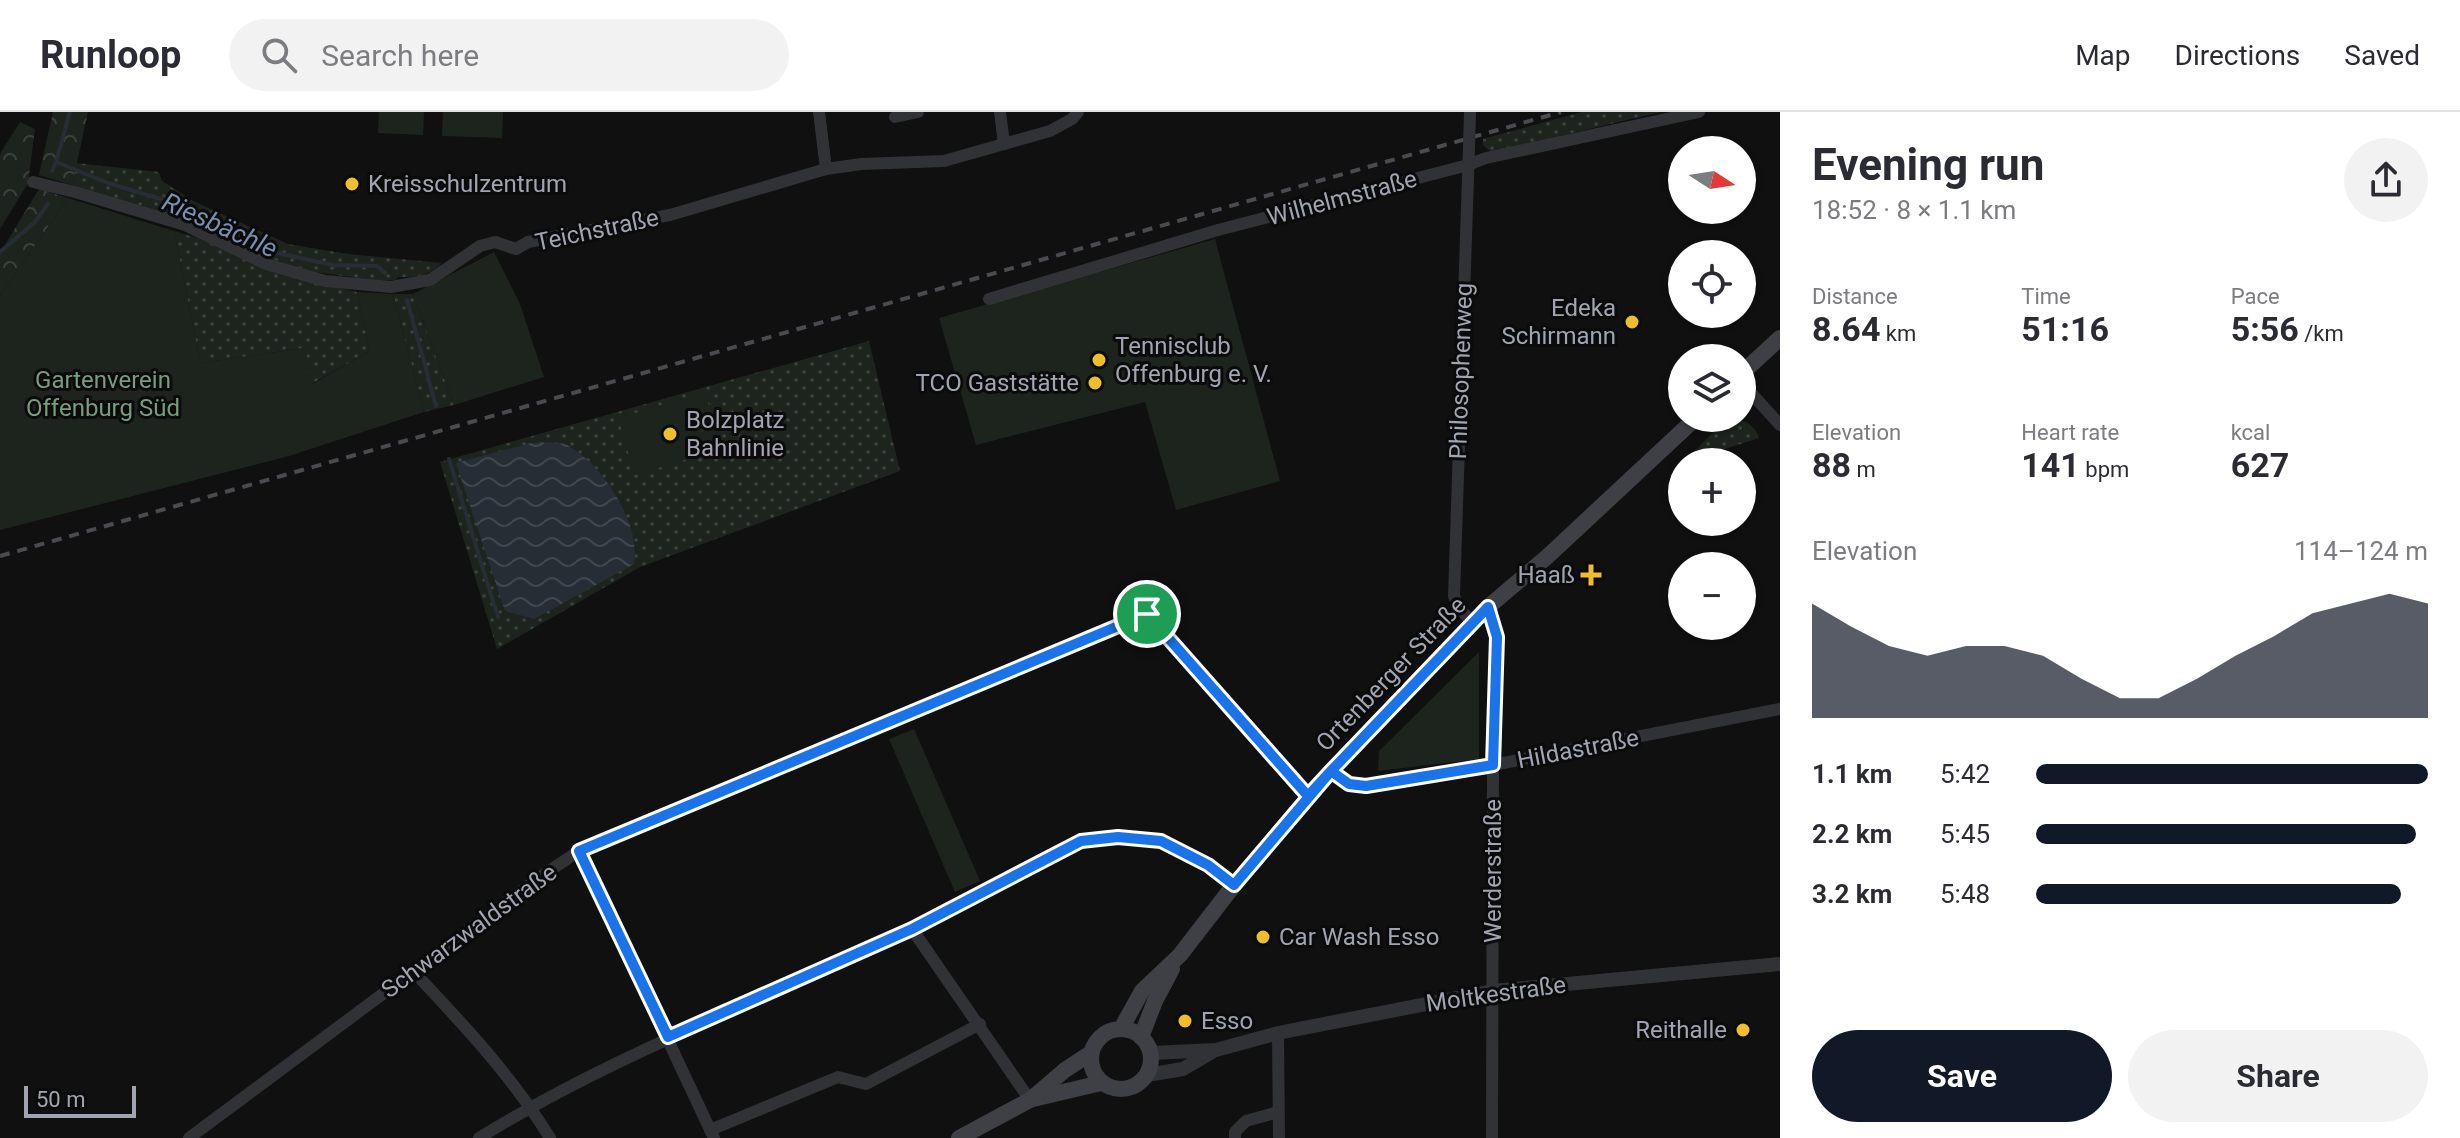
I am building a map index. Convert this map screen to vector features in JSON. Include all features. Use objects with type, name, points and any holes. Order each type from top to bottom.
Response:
[{"type":"main road","points":[[1756,360],[1780,338]]},
{"type":"main road","name":"Ortenberger Straße","points":[[1121,1029],[1142,991],[1180,955],[1234,885],[1331,771],[1488,607],[1548,556],[1681,432]]},
{"type":"main road","name":"Ortenberger Straße","points":[[1141,1037],[1155,1001],[1180,955]]},
{"type":"main road","points":[[959,1138],[1030,1100],[1065,1070],[1091,1053],[1101,1036],[1121,1029],[1141,1037],[1151,1053],[1147,1075],[1141,1082],[1125,1089],[1109,1087],[1101,1083],[1092,1070],[1091,1053]]},
{"type":"main road","points":[[1030,1100],[1101,1083]]},
{"type":"street","points":[[819,112],[826,169]]},
{"type":"street","points":[[895,117],[918,112]]},
{"type":"street","points":[[1000,112],[1004,144]]},
{"type":"street","name":"Teichstraße","points":[[33,182],[185,225],[266,264],[325,281],[391,287],[430,280],[480,246],[495,242],[516,249],[528,242],[670,215],[826,169],[861,164],[944,161],[1050,131],[1072,119],[1078,112]]},
{"type":"street","name":"Philosophenweg","points":[[1470,112],[1454,596],[1473,624]]},
{"type":"street","name":"Wilhelmstraße","points":[[989,299],[1218,230],[1486,158],[1699,112]]},
{"type":"street","points":[[1756,398],[1780,425]]},
{"type":"street","name":"Schwarzwaldstraße","points":[[189,1138],[579,851],[1173,602]]},
{"type":"street","name":"Werderstraße","points":[[1488,607],[1497,637],[1493,765],[1492,1138]]},
{"type":"street","points":[[1147,614],[1308,796]]},
{"type":"street","name":"Hildastraße","points":[[1331,771],[1349,784],[1366,786],[1493,765],[1780,709]]},
{"type":"street","points":[[479,1138],[530,1106],[668,1037],[912,929],[1063,849],[1099,838],[1138,837],[1161,841],[1208,865],[1234,885]]},
{"type":"street","points":[[579,851],[712,1134],[838,1077],[866,1084],[980,1024]]},
{"type":"street","points":[[912,929],[1030,1100]]},
{"type":"street","name":"Moltkestraße","points":[[1151,1053],[1216,1050],[1278,1033],[1493,991],[1780,964]]},
{"type":"street","points":[[413,971],[473,1035],[530,1106],[550,1138]]},
{"type":"street","points":[[1278,1033],[1279,1138]]},
{"type":"street","name":"Moltkestraße","points":[[1147,1075],[1183,1069],[1216,1050]]},
{"type":"street","points":[[1235,1138],[1235,1132],[1246,1121],[1278,1112]]},
{"type":"green space","points":[[53,112],[88,112],[72,185],[39,175]]},
{"type":"green space","points":[[379,112],[424,112],[423,135],[378,133]]},
{"type":"green space","points":[[443,112],[503,112],[502,138],[442,136]]},
{"type":"green space","points":[[1582,112],[1661,112],[1491,152],[1483,145],[1483,139]]},
{"type":"green space","points":[[20,122],[35,129],[28,183],[0,229],[0,154]]},
{"type":"green space","points":[[76,163],[159,172],[162,181],[193,201],[288,244],[348,254],[442,263],[427,274],[398,277],[396,280],[314,272],[261,256],[189,221],[72,185]]},
{"type":"green space","points":[[39,189],[68,198],[0,296],[0,253]]},
{"type":"green space","name":"Gartenverein Offenburg Süd","points":[[68,198],[174,231],[200,363],[305,348],[312,384],[370,351],[357,292],[393,294],[424,412],[289,456],[0,530],[0,296]]},
{"type":"green space","points":[[174,231],[217,244],[252,264],[290,277],[357,292],[370,351],[311,384],[304,348],[200,363]]},
{"type":"green space","name":"Tennisclub Offenburg e. V.","points":[[1215,239],[1280,481],[1176,510],[1145,402],[976,445],[939,318]]},
{"type":"green space","points":[[494,252],[520,304],[544,377],[454,405],[413,294]]},
{"type":"green space","points":[[393,294],[413,294],[454,405],[424,412]]},
{"type":"green space","points":[[869,341],[900,471],[640,567],[497,649],[440,462]]},
{"type":"green space","name":"Bolzplatz Bahnlinie","points":[[705,392],[722,449],[635,475],[618,418]]},
{"type":"green space","points":[[1713,432],[1756,432],[1759,438],[1728,448],[1698,448]]},
{"type":"green space","points":[[1479,652],[1479,759],[1378,771],[1379,751]]},
{"type":"green space","points":[[914,729],[980,881],[955,892],[889,739]]},
{"type":"water","points":[[531,443],[565,444],[594,467],[617,497],[632,531],[635,548],[634,564],[534,619],[505,611],[456,463]]},
{"type":"waterway","points":[[52,171],[70,112]]},
{"type":"waterway","name":"Riesbächle","points":[[56,162],[108,183],[174,203],[277,253],[333,265],[377,266],[385,273]]},
{"type":"waterway","points":[[0,252],[34,223],[48,204]]},
{"type":"waterway","name":"Riesbächle","points":[[407,300],[436,406]]},
{"type":"waterway","name":"Riesbächle","points":[[449,459],[498,617]]},
{"type":"railway","points":[[0,556],[1561,112]]},
{"type":"place","name":"Kreisschulzentrum","points":[[352,184]]},
{"type":"place","name":"Edeka Schirmann","points":[[1632,322]]},
{"type":"place","name":"Tennisclub Offenburg e. V.","points":[[1099,360]]},
{"type":"place","name":"TCO Gaststätte","points":[[1095,383]]},
{"type":"place","name":"Bolzplatz Bahnlinie","points":[[670,434]]},
{"type":"place","name":"Haaß","points":[[1591,575]]},
{"type":"place","name":"Car Wash Esso","points":[[1263,937]]},
{"type":"place","name":"Esso","points":[[1185,1021]]},
{"type":"place","name":"Reithalle","points":[[1743,1030]]},
{"type":"route","points":[[1147,614],[579,851],[668,1037],[912,929],[1081,841],[1138,837],[1161,841],[1208,865],[1234,885],[1308,796],[1331,771],[1488,607],[1497,637],[1493,765],[1366,786],[1349,784],[1331,771],[1308,796],[1147,614]]}]
